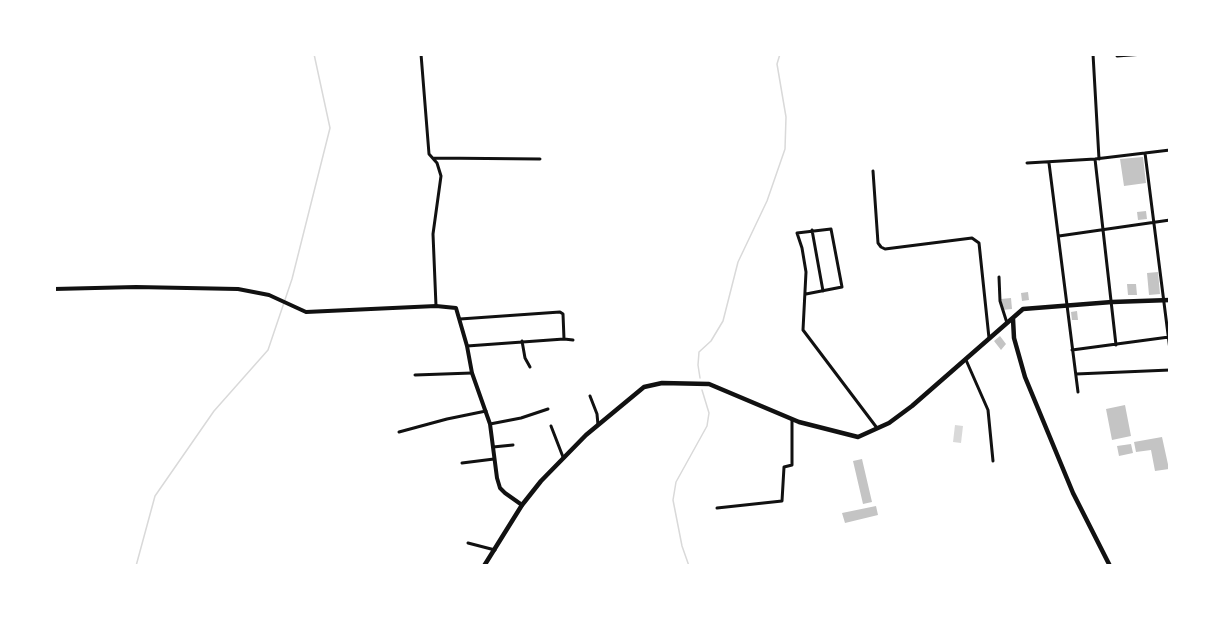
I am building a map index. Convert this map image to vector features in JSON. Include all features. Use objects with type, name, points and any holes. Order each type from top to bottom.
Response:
[{"type":"main road","points":[[484,566],[522,505],[563,457],[645,387],[654,384],[709,384],[799,422],[853,437],[864,436],[912,406],[1023,309],[1170,300]]},
{"type":"main road","points":[[1013,319],[1014,338],[1025,377],[1075,499],[1110,566]]},
{"type":"street","points":[[421,54],[429,154],[437,163],[441,176],[433,234],[436,306]]},
{"type":"street","points":[[1093,54],[1097,159],[1116,345]]},
{"type":"street","points":[[1116,56],[1144,54]]},
{"type":"street","points":[[1027,163],[1097,159],[1170,150]]},
{"type":"street","points":[[1146,153],[1170,350]]},
{"type":"street","points":[[431,158],[540,159]]},
{"type":"street","points":[[1049,163],[1078,392]]},
{"type":"street","points":[[873,171],[878,243],[881,247],[885,249],[972,238],[977,240],[989,338]]},
{"type":"street","points":[[1059,236],[1170,220]]},
{"type":"street","points":[[806,294],[840,289],[843,286],[831,229],[798,231],[796,235],[804,260],[806,294],[803,330],[877,429]]},
{"type":"street","points":[[812,230],[824,291]]},
{"type":"street","points":[[999,277],[1000,301],[1007,323]]},
{"type":"street","points":[[54,289],[136,287],[238,289],[269,296],[295,309],[315,312],[436,306],[456,308],[472,373],[490,424],[500,488],[522,505]]},
{"type":"street","points":[[460,319],[560,312],[563,317],[564,339]]},
{"type":"street","points":[[1072,351],[1168,337]]},
{"type":"street","points":[[467,346],[522,341],[573,340]]},
{"type":"street","points":[[522,341],[525,358],[530,367]]},
{"type":"street","points":[[966,360],[988,410],[993,461]]},
{"type":"street","points":[[1076,374],[1170,370]]},
{"type":"street","points":[[416,375],[472,373]]},
{"type":"street","points":[[590,396],[597,414],[598,426]]},
{"type":"street","points":[[490,424],[521,418],[548,409]]},
{"type":"street","points":[[399,432],[486,411]]},
{"type":"street","points":[[717,508],[782,501],[784,467],[792,465],[792,418]]},
{"type":"street","points":[[551,426],[563,457]]},
{"type":"street","points":[[493,447],[513,445]]},
{"type":"street","points":[[462,463],[494,459]]},
{"type":"street","points":[[468,543],[495,550]]},
{"type":"shaded area","points":[[955,425],[963,426],[961,443],[953,442]]},
{"type":"building","points":[[1143,157],[1146,183],[1124,186],[1120,159]]},
{"type":"building","points":[[1146,211],[1147,219],[1138,220],[1137,212]]},
{"type":"building","points":[[1158,272],[1160,294],[1149,295],[1147,273]]},
{"type":"building","points":[[1127,284],[1136,284],[1137,295],[1128,295]]},
{"type":"building","points":[[1028,292],[1029,300],[1022,301],[1021,293]]},
{"type":"building","points":[[1011,298],[1012,309],[1002,310],[1001,299]]},
{"type":"building","points":[[1077,311],[1078,320],[1072,320],[1071,312]]},
{"type":"building","points":[[1000,336],[1006,344],[1001,350],[994,341]]},
{"type":"building","points":[[1125,405],[1131,436],[1112,440],[1106,409]]},
{"type":"building","points":[[1162,437],[1169,469],[1155,471],[1151,450],[1136,452],[1134,442]]},
{"type":"building","points":[[1131,444],[1133,453],[1119,456],[1117,446]]},
{"type":"building","points":[[862,459],[872,502],[863,504],[853,461]]},
{"type":"building","points":[[876,506],[878,515],[845,523],[842,513]]},
{"type":"waterway","points":[[136,566],[155,496],[214,411],[268,350],[292,279],[330,128],[314,54]]},
{"type":"waterway","points":[[700,378],[699,352],[711,341],[723,321],[738,262],[767,201],[785,149],[786,117],[777,64],[780,54]]},
{"type":"waterway","points":[[689,566],[682,546],[673,500],[676,482],[707,426],[709,413],[702,390]]}]
